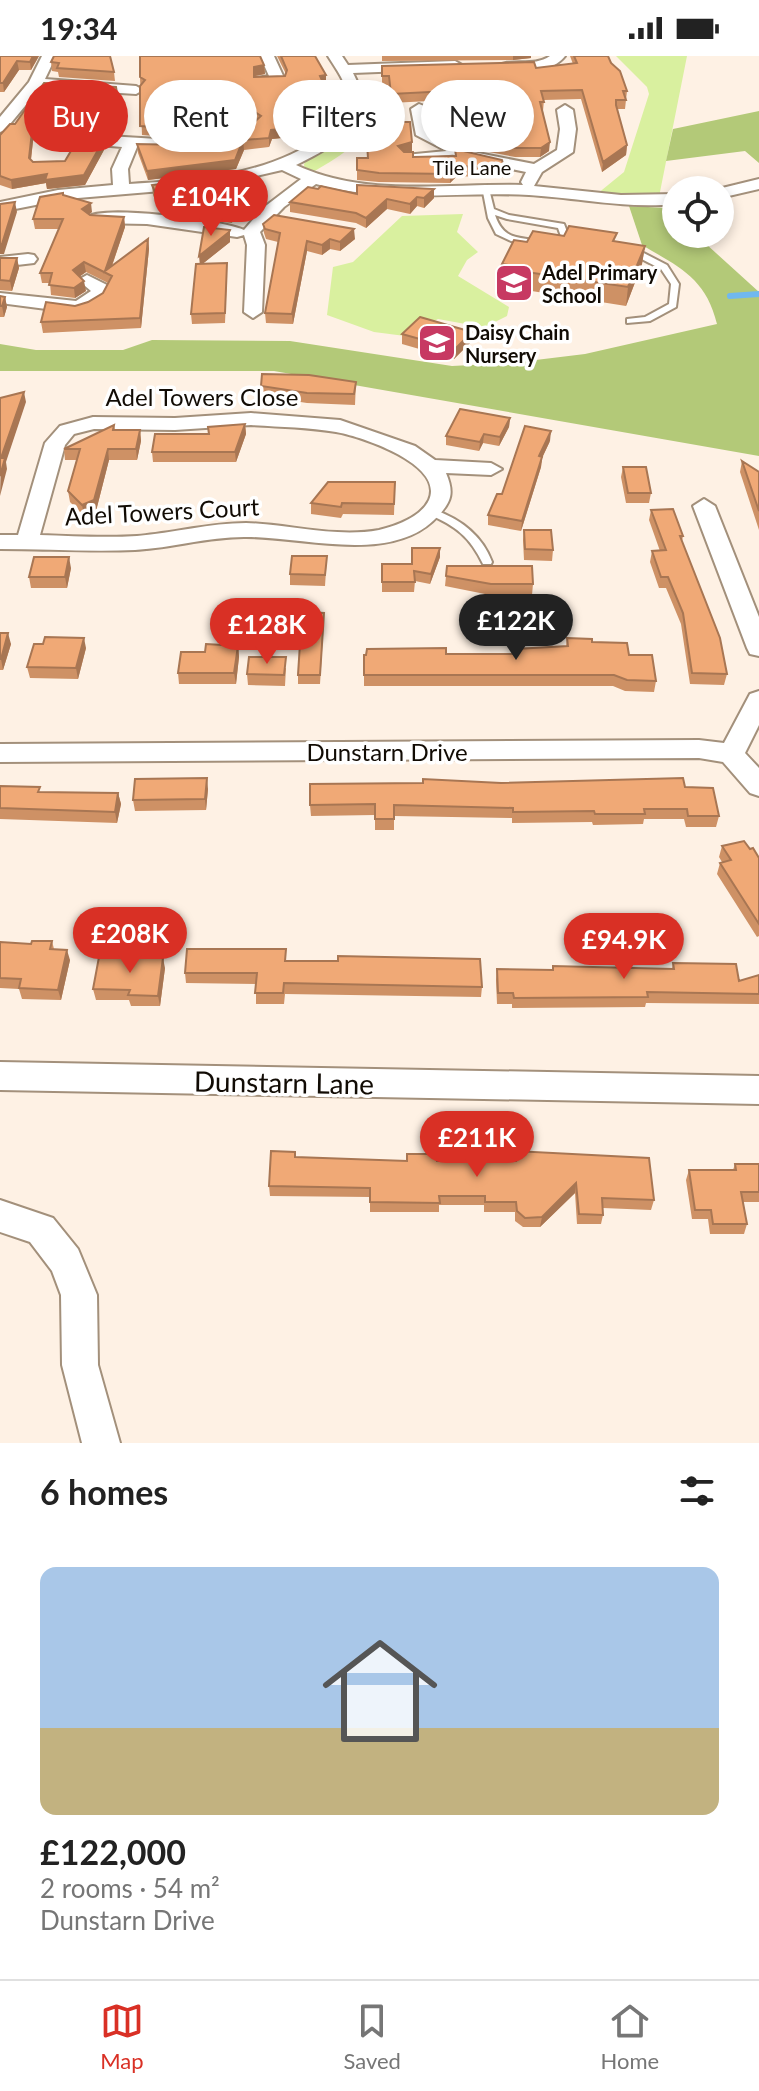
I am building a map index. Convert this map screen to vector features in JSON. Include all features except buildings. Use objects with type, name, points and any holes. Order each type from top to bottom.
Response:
[{"type":"street","points":[[37,80],[49,56]]},
{"type":"street","points":[[262,81],[278,80],[267,56]]},
{"type":"street","points":[[487,66],[545,65],[554,62],[558,56]]},
{"type":"street","points":[[0,207],[63,195],[207,182],[281,164],[324,144],[346,123],[355,98],[339,62],[416,61],[464,65]]},
{"type":"street","points":[[128,89],[136,90]]},
{"type":"street","points":[[0,127],[24,98]]},
{"type":"street","points":[[419,109],[421,132]]},
{"type":"street","points":[[527,190],[529,178],[536,169],[565,152],[568,129],[565,110]]},
{"type":"street","points":[[128,143],[144,144]]},
{"type":"street","points":[[121,189],[120,169],[131,143]]},
{"type":"street","points":[[457,152],[536,169]]},
{"type":"street","name":"Tile Lane","points":[[281,164],[311,180],[380,189],[527,190],[633,202],[662,201]]},
{"type":"street","points":[[253,312],[256,245],[251,232],[254,225],[274,217],[285,197],[311,180]]},
{"type":"street","points":[[734,190],[759,184]]},
{"type":"street","points":[[94,218],[147,219],[223,232],[251,232]]},
{"type":"street","points":[[0,262],[28,259]]},
{"type":"street","points":[[0,298],[77,307],[87,304],[100,293],[102,287],[87,280]]},
{"type":"street","name":"Adel Towers Close","points":[[27,542],[55,443],[67,430],[79,425],[296,420],[340,426],[380,438],[408,450],[429,466]]},
{"type":"street","points":[[429,466],[491,469]]},
{"type":"street","points":[[426,518],[440,501],[441,487],[429,466]]},
{"type":"street","points":[[704,506],[759,648]]},
{"type":"street","name":"Adel Towers Court","points":[[0,542],[136,543],[244,530],[355,539],[401,532],[426,518]]},
{"type":"street","points":[[759,700],[731,754],[759,786]]},
{"type":"street","name":"Dunstarn Drive","points":[[0,753],[699,749],[731,754]]},
{"type":"street","name":"Dunstarn Lane","points":[[0,1076],[759,1090]]},
{"type":"street","points":[[0,1216],[41,1229],[66,1261],[79,1295],[80,1365],[100,1439]]},
{"type":"lane","points":[[405,157],[457,152]]},
{"type":"lane","points":[[485,189],[497,232],[503,238],[552,246],[565,237],[580,240]]},
{"type":"lane","points":[[491,211],[507,217],[561,226],[565,237]]},
{"type":"lane","points":[[622,248],[635,250],[664,267],[675,284],[673,305],[647,319],[630,321]]},
{"type":"lane","points":[[426,518],[461,527],[483,549],[487,562]]},
{"type":"green space","points":[[616,56],[687,56],[659,197],[597,194],[624,172],[649,94],[647,87]]},
{"type":"green space","points":[[759,111],[759,163],[745,151],[666,161],[673,129]]},
{"type":"green space","points":[[319,152],[345,152],[310,174],[305,171],[307,160]]},
{"type":"green space","points":[[629,206],[662,208],[662,248],[710,248],[759,292],[759,456],[274,371],[0,371],[0,344],[36,350],[123,350],[152,340],[290,341],[452,366],[585,354],[717,324],[706,295],[698,285],[679,268],[642,245]]},
{"type":"green space","points":[[463,214],[457,232],[478,252],[467,260],[458,276],[509,307],[507,316],[495,322],[493,329],[438,319],[405,336],[374,332],[327,315],[333,267],[353,262],[402,216]]},
{"type":"waterway","points":[[730,296],[759,294]]},
{"type":"place","name":"Adel Primary School","points":[[514,283]]},
{"type":"place","name":"Daisy Chain Nursery","points":[[437,343]]}]
